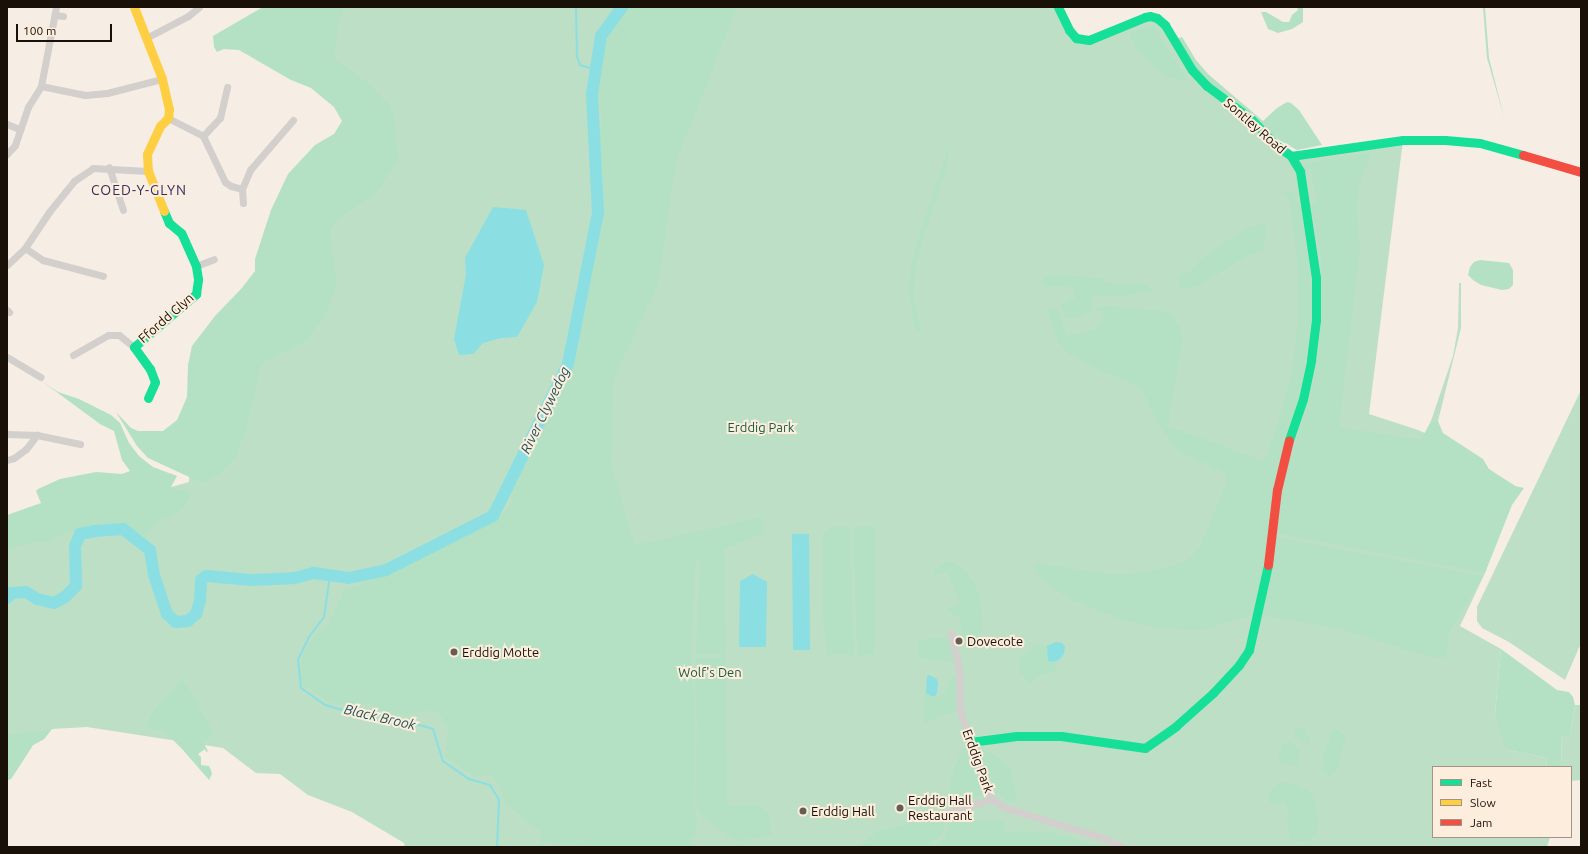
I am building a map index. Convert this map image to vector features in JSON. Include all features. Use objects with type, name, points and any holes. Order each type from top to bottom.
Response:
[{"type":"street","points":[[134,7],[148,38],[162,79],[169,110],[168,118],[203,136],[225,182],[231,186],[242,189]]},
{"type":"street","points":[[148,38],[188,16],[199,7]]},
{"type":"street","name":"Sontley Road","points":[[1058,7],[1069,30],[1076,38],[1089,40],[1146,17],[1150,16],[1157,18],[1164,25],[1192,70],[1207,86],[1250,118],[1276,145],[1291,156],[1403,140],[1445,140],[1480,143],[1581,172]]},
{"type":"street","points":[[7,154],[15,145],[28,107],[41,86],[56,11],[63,16]]},
{"type":"street","points":[[41,86],[85,95],[107,93],[162,79]]},
{"type":"street","points":[[203,136],[220,118],[227,87]]},
{"type":"street","name":"Ffordd Glyn","points":[[134,347],[196,294],[198,279],[196,266],[181,233],[169,222],[148,171],[147,154],[160,126],[168,118]]},
{"type":"street","points":[[243,203],[242,189],[250,170],[293,120]]},
{"type":"street","points":[[7,124],[20,129]]},
{"type":"street","points":[[970,742],[1017,736],[1061,736],[1145,748],[1176,726],[1213,693],[1239,665],[1249,650],[1265,585],[1273,534],[1277,490],[1285,453],[1302,399],[1311,360],[1316,320],[1316,278],[1300,171],[1291,156]]},
{"type":"street","points":[[7,265],[25,248],[49,212],[74,181],[93,168],[109,167],[148,171]]},
{"type":"street","points":[[109,167],[122,210]]},
{"type":"street","points":[[25,248],[43,260],[91,277],[103,276]]},
{"type":"street","points":[[196,266],[214,259]]},
{"type":"street","name":"Ffordd Glyn","points":[[73,355],[108,335],[119,335],[134,347],[150,369],[155,382],[148,398]]},
{"type":"street","points":[[17,364],[21,356]]},
{"type":"street","points":[[7,357],[40,377]]},
{"type":"street","points":[[7,434],[37,434],[80,444]]},
{"type":"street","points":[[7,460],[14,458],[26,449],[37,434]]},
{"type":"street","name":"Erddig Park","points":[[951,632],[959,670],[960,712],[992,799],[1006,808],[1100,837],[1122,847]]},
{"type":"street","points":[[946,813],[992,799]]},
{"type":"green space","points":[[263,7],[345,7],[339,23],[334,58],[368,83],[390,106],[395,121],[398,160],[377,192],[336,221],[330,231],[337,284],[325,316],[305,342],[263,363],[259,371],[246,430],[235,458],[220,474],[202,483],[148,458],[137,446],[116,412],[131,428],[138,431],[163,431],[177,420],[187,397],[188,365],[192,346],[215,316],[241,289],[255,271],[255,259],[271,210],[288,174],[315,145],[334,134],[342,121],[334,107],[311,88],[291,80],[239,50],[224,49],[217,52],[214,47],[213,36]]},
{"type":"green space","name":"Erddig Park","points":[[310,7],[1058,7],[1069,30],[1089,40],[1157,18],[1192,70],[1291,156],[1403,140],[1369,414],[1418,430],[1445,442],[1515,486],[1485,573],[1460,626],[1501,649],[1495,714],[1508,750],[1546,758],[1547,766],[1432,766],[1432,838],[1550,838],[1547,847],[405,847],[404,843],[352,812],[308,795],[280,774],[256,773],[223,748],[87,727],[52,729],[44,739],[33,745],[11,779],[7,780],[7,529],[36,525],[189,482],[190,460],[369,135]]},
{"type":"green space","points":[[629,7],[737,7],[676,163],[658,285],[614,378],[611,465],[635,545],[763,517],[766,514],[753,528],[754,529],[765,519],[763,534],[723,549],[725,555],[726,655],[700,655],[696,653],[700,557],[695,564],[691,664],[695,721],[693,801],[697,820],[696,833],[691,840],[693,847],[604,847],[540,842],[542,832],[506,805],[498,783],[489,774],[476,777],[444,757],[449,730],[439,713],[422,710],[416,713],[396,715],[386,714],[369,704],[336,705],[327,701],[311,689],[305,688],[298,682],[299,667],[303,654],[316,633],[324,628],[329,622],[344,590],[380,577],[463,538],[499,517],[510,506],[512,500],[507,489],[509,479],[523,444],[556,388],[570,352],[577,323],[582,291],[596,242],[598,227],[596,178],[599,131],[602,121],[597,78],[597,58],[619,18]]},
{"type":"green space","points":[[1297,7],[1303,7],[1303,22],[1292,29],[1278,33],[1268,29],[1261,12],[1266,12],[1283,22],[1289,22],[1292,15],[1298,10]]},
{"type":"green space","points":[[1483,7],[1485,7],[1489,58],[1504,117],[1487,58]]},
{"type":"green space","points":[[1150,26],[1154,27],[1188,81],[1168,77],[1159,72],[1135,48],[1129,33]]},
{"type":"green space","points":[[1182,37],[1196,60],[1208,74],[1263,121],[1277,108],[1287,102],[1291,103],[1299,110],[1322,145],[1297,150],[1279,140],[1209,83],[1194,68],[1177,39]]},
{"type":"green space","points":[[949,146],[947,165],[921,244],[915,274],[914,301],[922,333],[915,329],[908,289],[911,265]]},
{"type":"green space","points":[[1370,152],[1370,157],[1358,190],[1357,212],[1360,249],[1339,427],[1421,440],[1431,421],[1438,421],[1443,433],[1483,459],[1489,469],[1515,486],[1524,488],[1512,505],[1485,573],[1275,533],[1285,457],[1292,453],[1311,394],[1318,353],[1321,321],[1321,256],[1311,208],[1317,199],[1317,195],[1312,180],[1313,172],[1309,168],[1306,173],[1304,164]]},
{"type":"green space","points":[[1281,191],[1293,191],[1302,211],[1312,289],[1312,314],[1308,352],[1253,615],[1198,631],[1161,628],[1123,620],[1070,599],[1041,579],[1033,564],[1062,566],[1085,571],[1119,575],[1157,570],[1185,561],[1192,556],[1201,544],[1227,480],[1225,474],[1221,471],[1186,455],[1173,445],[1158,424],[1146,397],[1137,386],[1126,380],[1101,371],[1066,352],[1058,341],[1048,308],[1059,310],[1066,335],[1081,334],[1096,329],[1105,313],[1102,311],[1096,311],[1097,307],[1113,306],[1160,311],[1169,314],[1180,327],[1182,341],[1168,426],[1264,461],[1277,425],[1291,375],[1298,321],[1298,266],[1289,200]]},
{"type":"green space","points":[[1267,222],[1264,250],[1246,257],[1198,286],[1180,290],[1177,277],[1189,272],[1203,257],[1245,229]]},
{"type":"green space","points":[[1480,260],[1509,263],[1513,270],[1513,285],[1509,289],[1502,290],[1481,285],[1473,280],[1468,275],[1470,267],[1474,262]]},
{"type":"green space","points":[[1062,275],[1094,277],[1117,284],[1144,283],[1153,290],[1123,297],[1091,295],[1092,311],[1076,318],[1065,317],[1061,305],[1075,298],[1075,291],[1066,286],[1046,287],[1042,282],[1043,277]]},
{"type":"green space","points":[[1459,283],[1461,283],[1461,328],[1438,421],[1431,421],[1453,356],[1458,328]]},
{"type":"green space","points":[[43,382],[58,392],[79,399],[111,415],[120,423],[129,443],[139,456],[153,467],[177,476],[171,487],[192,493],[180,512],[155,523],[141,544],[129,537],[109,530],[86,532],[79,536],[76,531],[54,537],[53,541],[31,543],[7,548],[7,515],[41,503],[36,491],[38,489],[60,479],[96,472],[122,474],[130,471],[122,460],[114,431],[100,424]]},
{"type":"green space","points":[[1581,390],[1581,643],[1565,680],[1509,642],[1482,628],[1477,621],[1477,607]]},
{"type":"green space","points":[[875,526],[875,655],[857,655],[853,527]]},
{"type":"green space","points":[[829,527],[850,527],[854,655],[827,655],[823,617],[823,536]]},
{"type":"green space","points":[[1274,537],[1483,576],[1449,633],[1446,659],[1432,657],[1341,629],[1262,615]]},
{"type":"green space","points":[[948,560],[962,567],[975,583],[981,604],[983,629],[974,644],[967,645],[961,629],[960,617],[953,616],[947,608],[960,603],[947,571],[934,576],[933,571]]},
{"type":"green space","points":[[944,637],[948,638],[954,662],[919,658],[918,640]]},
{"type":"green space","points":[[1036,643],[1047,646],[1048,660],[1054,662],[1057,670],[1036,677],[1031,683],[1024,679],[1019,671],[1019,659]]},
{"type":"green space","points":[[1501,649],[1557,690],[1569,692],[1573,697],[1575,705],[1570,735],[1561,736],[1562,766],[1547,766],[1546,758],[1508,750],[1504,746],[1495,714]]},
{"type":"green space","name":"Wolf's Den","points":[[697,657],[726,657],[727,805],[761,805],[763,810],[770,814],[771,835],[737,841],[701,815],[697,808],[695,802],[697,727],[694,668]]},
{"type":"green space","points":[[952,677],[956,678],[957,711],[924,723],[923,695],[926,693],[931,696],[940,696],[945,692],[949,679]]},
{"type":"green space","points":[[183,679],[214,733],[203,742],[208,751],[206,752],[205,749],[198,754],[201,757],[201,765],[209,766],[211,770],[212,774],[209,780],[169,736],[158,730],[145,728],[158,705]]},
{"type":"green space","points":[[1575,705],[1581,705],[1581,780],[1572,781],[1572,766],[1562,766],[1561,735],[1570,735]]},
{"type":"green space","points":[[1305,728],[1310,740],[1307,744],[1295,736],[1293,730]]},
{"type":"green space","points":[[1334,728],[1346,736],[1338,768],[1329,777],[1324,771],[1323,754]]},
{"type":"green space","points":[[52,729],[44,739],[33,745],[11,779],[7,780],[7,735]]},
{"type":"green space","points":[[1291,741],[1300,750],[1297,764],[1289,766],[1278,762],[1283,744]]},
{"type":"green space","points":[[963,748],[969,749],[985,796],[954,802],[950,798],[950,781],[955,765]]},
{"type":"green space","points":[[977,748],[995,754],[1010,768],[1017,801],[1005,801],[995,789]]},
{"type":"green space","points":[[1280,782],[1297,785],[1312,793],[1319,821],[1316,835],[1303,842],[1290,839],[1287,818],[1288,810],[1285,800],[1277,806],[1269,802],[1269,793]]},
{"type":"green space","points":[[938,815],[944,822],[944,829],[939,837],[926,847],[851,847],[860,844],[878,831]]},
{"type":"green space","points":[[952,816],[977,819],[978,821],[1002,820],[1005,832],[1029,831],[1054,833],[1093,844],[1110,847],[933,847],[946,837]]},
{"type":"water","points":[[493,207],[526,210],[544,265],[537,302],[517,337],[501,338],[483,343],[473,354],[459,355],[454,339],[466,274],[465,258]]},
{"type":"water","points":[[792,534],[809,534],[810,650],[793,650]]},
{"type":"water","points":[[753,574],[767,582],[766,647],[739,647],[740,581]]},
{"type":"water","points":[[1056,642],[1062,643],[1065,647],[1064,654],[1059,660],[1054,662],[1048,661],[1047,646]]},
{"type":"water","points":[[929,675],[937,679],[937,693],[935,696],[931,696],[926,693],[927,676]]},
{"type":"waterway","points":[[576,7],[577,57],[580,65],[596,70]]},
{"type":"waterway","name":"River Clywedog","points":[[7,598],[11,593],[26,592],[37,599],[54,603],[65,597],[76,586],[75,546],[80,534],[95,531],[123,529],[150,550],[154,575],[167,614],[176,622],[188,621],[196,614],[200,601],[201,580],[206,576],[252,580],[295,578],[314,573],[349,578],[386,570],[493,516],[568,364],[598,213],[592,94],[601,36],[622,7]]},
{"type":"waterway","name":"Black Brook","points":[[330,575],[324,617],[309,637],[298,660],[301,688],[325,705],[346,711],[387,716],[433,729],[443,761],[469,779],[490,785],[499,800],[497,847]]},
{"type":"traffic: fast","points":[[1058,7],[1069,30],[1076,38],[1089,40],[1145,17],[1150,16],[1157,18],[1165,25],[1192,70],[1207,86],[1250,118],[1276,145],[1291,156],[1403,140],[1445,140],[1480,143],[1523,155]]},
{"type":"traffic: fast","points":[[1289,440],[1303,399],[1311,360],[1316,320],[1316,278],[1300,171],[1291,156]]},
{"type":"traffic: fast","points":[[148,398],[155,382],[150,369],[134,347],[196,294],[198,279],[196,266],[181,233],[169,223],[164,211]]},
{"type":"traffic: fast","points":[[970,742],[1017,736],[1061,736],[1145,748],[1176,726],[1213,693],[1239,665],[1249,650],[1268,565]]},
{"type":"traffic: slow","points":[[134,7],[162,79],[169,109],[168,118],[160,126],[147,154],[148,171],[164,211]]},
{"type":"traffic: jam","points":[[1523,155],[1581,172]]},
{"type":"traffic: jam","points":[[1268,565],[1277,490],[1289,440]]},
{"type":"place","name":"Dovecote","points":[[959,641]]},
{"type":"place","name":"Erddig Motte","points":[[454,652]]},
{"type":"place","name":"Erddig Hall Restaurant","points":[[900,808]]},
{"type":"place","name":"Erddig Hall","points":[[803,811]]},
{"type":"district","name":"COED-Y-GLYN","points":[[139,190]]}]
